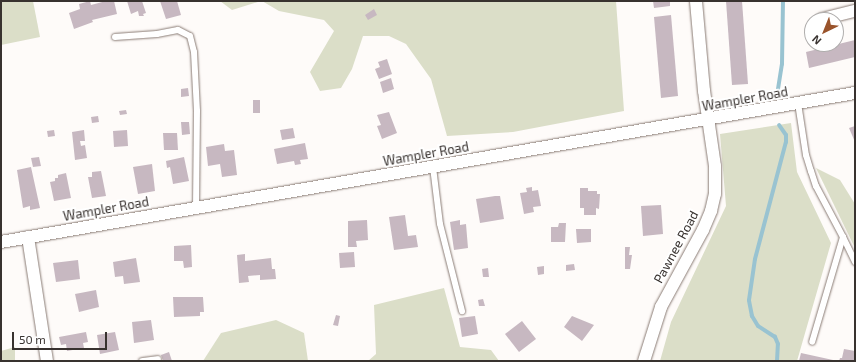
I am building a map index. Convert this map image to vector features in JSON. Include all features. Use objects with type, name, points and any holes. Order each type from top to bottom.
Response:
[{"type":"street","name":"Pawnee Road","points":[[644,361],[661,307],[703,230],[712,207],[716,181],[703,77],[696,1]]},
{"type":"street","points":[[844,14],[855,11]]},
{"type":"street","name":"Wampler Road","points":[[1,242],[855,93]]},
{"type":"street","points":[[28,237],[47,361]]},
{"type":"lane","points":[[115,37],[157,34],[178,30],[190,36],[194,52],[197,112],[196,208]]},
{"type":"lane","points":[[798,103],[806,155],[816,186],[855,262]]},
{"type":"lane","points":[[433,167],[440,224],[462,311]]},
{"type":"lane","points":[[812,342],[843,236]]},
{"type":"lane","points":[[142,361],[158,359]]},
{"type":"green space","points":[[1,1],[33,1],[40,37],[1,45]]},
{"type":"green space","points":[[220,1],[261,1],[232,10]]},
{"type":"green space","points":[[262,1],[616,1],[624,111],[513,132],[447,136],[431,79],[406,44],[389,36],[363,36],[352,69],[341,88],[320,91],[310,72],[334,31],[324,20],[279,11]]},
{"type":"green space","points":[[791,123],[797,172],[831,243],[797,361],[660,361],[671,322],[726,206],[720,134]]},
{"type":"green space","points":[[816,168],[840,180],[855,204],[855,248]]},
{"type":"green space","points":[[444,288],[460,347],[491,350],[499,361],[368,361],[376,354],[374,305]]},
{"type":"green space","points":[[276,320],[304,333],[308,361],[203,361],[221,333]]},
{"type":"green space","points":[[15,347],[15,361],[1,361],[1,351]]},
{"type":"building","points":[[90,1],[91,5],[106,1],[114,1],[117,14],[92,20],[93,22],[74,29],[69,13],[80,9],[79,4]]},
{"type":"building","points":[[127,1],[142,1],[146,13],[143,14],[144,16],[139,16],[138,11],[131,14]]},
{"type":"building","points":[[160,1],[177,1],[181,15],[166,19]]},
{"type":"building","points":[[653,1],[670,1],[670,6],[654,8]]},
{"type":"building","points":[[726,1],[742,1],[748,84],[732,85]]},
{"type":"building","points":[[374,9],[377,15],[368,20],[365,15]]},
{"type":"building","points":[[671,15],[678,96],[661,98],[654,17]]},
{"type":"building","points":[[855,40],[855,57],[809,68],[806,52],[844,52],[844,43]]},
{"type":"building","points":[[387,59],[392,74],[379,79],[375,69],[380,67],[378,62]]},
{"type":"building","points":[[391,78],[394,89],[383,93],[380,82]]},
{"type":"building","points":[[188,88],[189,96],[181,97],[181,89]]},
{"type":"building","points":[[253,100],[260,100],[260,113],[253,113]]},
{"type":"building","points":[[126,110],[127,114],[120,115],[119,111]]},
{"type":"building","points":[[389,112],[397,133],[382,139],[377,126],[381,125],[377,115]]},
{"type":"building","points":[[98,116],[99,122],[92,123],[91,117]]},
{"type":"building","points":[[181,122],[189,122],[190,134],[182,135]]},
{"type":"building","points":[[855,126],[855,142],[849,128]]},
{"type":"building","points":[[293,128],[295,138],[282,140],[280,130]]},
{"type":"building","points":[[54,130],[55,136],[48,137],[47,131]]},
{"type":"building","points":[[84,130],[85,141],[80,141],[81,146],[85,145],[87,158],[75,160],[72,132]]},
{"type":"building","points":[[127,130],[128,146],[114,147],[113,131]]},
{"type":"building","points":[[163,133],[177,133],[178,150],[164,150]]},
{"type":"building","points":[[305,143],[308,159],[300,160],[301,164],[295,165],[294,161],[277,164],[274,149]]},
{"type":"building","points":[[224,144],[225,151],[234,150],[237,175],[222,177],[220,164],[208,166],[206,147]]},
{"type":"building","points":[[39,157],[41,166],[33,167],[31,158]]},
{"type":"building","points":[[184,157],[189,181],[173,184],[170,167],[167,168],[166,161]]},
{"type":"building","points":[[152,164],[155,191],[138,194],[133,167]]},
{"type":"building","points":[[31,167],[40,208],[30,210],[30,206],[23,208],[17,170]]},
{"type":"building","points":[[101,171],[106,196],[92,198],[88,177],[92,177],[92,172]]},
{"type":"building","points":[[66,173],[71,198],[54,201],[50,182],[55,181],[55,178],[58,178],[58,175]]},
{"type":"building","points":[[532,187],[532,191],[538,190],[541,206],[533,207],[534,212],[524,214],[520,193],[527,192],[526,188]]},
{"type":"building","points":[[580,188],[588,188],[588,191],[597,191],[597,194],[600,194],[599,209],[596,208],[596,215],[584,215],[584,208],[580,208]]},
{"type":"building","points":[[500,196],[504,219],[480,223],[476,199]]},
{"type":"building","points":[[661,205],[663,234],[643,236],[641,206]]},
{"type":"building","points":[[405,215],[408,236],[416,235],[418,247],[394,250],[389,217]]},
{"type":"building","points":[[367,220],[368,240],[356,241],[357,247],[348,247],[348,221]]},
{"type":"building","points":[[460,220],[460,225],[466,224],[468,248],[454,250],[450,222]]},
{"type":"building","points":[[559,223],[566,223],[565,242],[551,242],[551,227],[558,227]]},
{"type":"building","points":[[576,229],[591,229],[591,242],[577,243]]},
{"type":"building","points":[[191,245],[192,267],[184,268],[183,261],[174,261],[174,246]]},
{"type":"building","points":[[625,247],[630,247],[629,255],[632,255],[630,269],[625,269]]},
{"type":"building","points":[[354,252],[355,267],[340,268],[339,253]]},
{"type":"building","points":[[245,254],[245,261],[271,258],[272,269],[275,269],[276,279],[260,280],[260,275],[248,276],[249,282],[239,283],[237,255]]},
{"type":"building","points":[[136,258],[140,282],[124,284],[123,276],[115,277],[113,262]]},
{"type":"building","points":[[78,260],[80,279],[56,282],[53,263]]},
{"type":"building","points":[[574,264],[575,270],[566,271],[566,265]]},
{"type":"building","points":[[544,266],[544,274],[538,275],[537,267]]},
{"type":"building","points":[[488,268],[489,277],[483,277],[482,269]]},
{"type":"building","points":[[96,290],[99,307],[79,312],[75,294]]},
{"type":"building","points":[[173,297],[203,297],[204,312],[200,312],[200,316],[174,317]]},
{"type":"building","points":[[483,299],[485,306],[479,306],[478,300]]},
{"type":"building","points":[[336,315],[340,316],[338,326],[333,325]]},
{"type":"building","points":[[475,316],[478,334],[462,337],[459,318]]},
{"type":"building","points":[[572,316],[594,325],[582,341],[564,327]]},
{"type":"building","points":[[151,320],[154,340],[134,343],[132,322]]},
{"type":"building","points":[[522,321],[536,339],[519,352],[505,334]]},
{"type":"building","points":[[86,332],[88,342],[83,343],[84,348],[67,351],[66,344],[61,345],[59,337]]},
{"type":"building","points":[[115,332],[119,350],[100,354],[97,335]]},
{"type":"building","points":[[844,349],[855,351],[854,361],[839,361],[840,358],[842,358]]},
{"type":"building","points":[[169,352],[172,361],[163,361],[161,355]]},
{"type":"building","points":[[801,353],[833,360],[833,361],[799,361]]},
{"type":"waterway","points":[[778,89],[782,64],[783,1]]},
{"type":"waterway","points":[[777,361],[778,344],[775,337],[758,326],[752,316],[749,300],[755,259],[786,142],[786,135],[779,125]]}]
